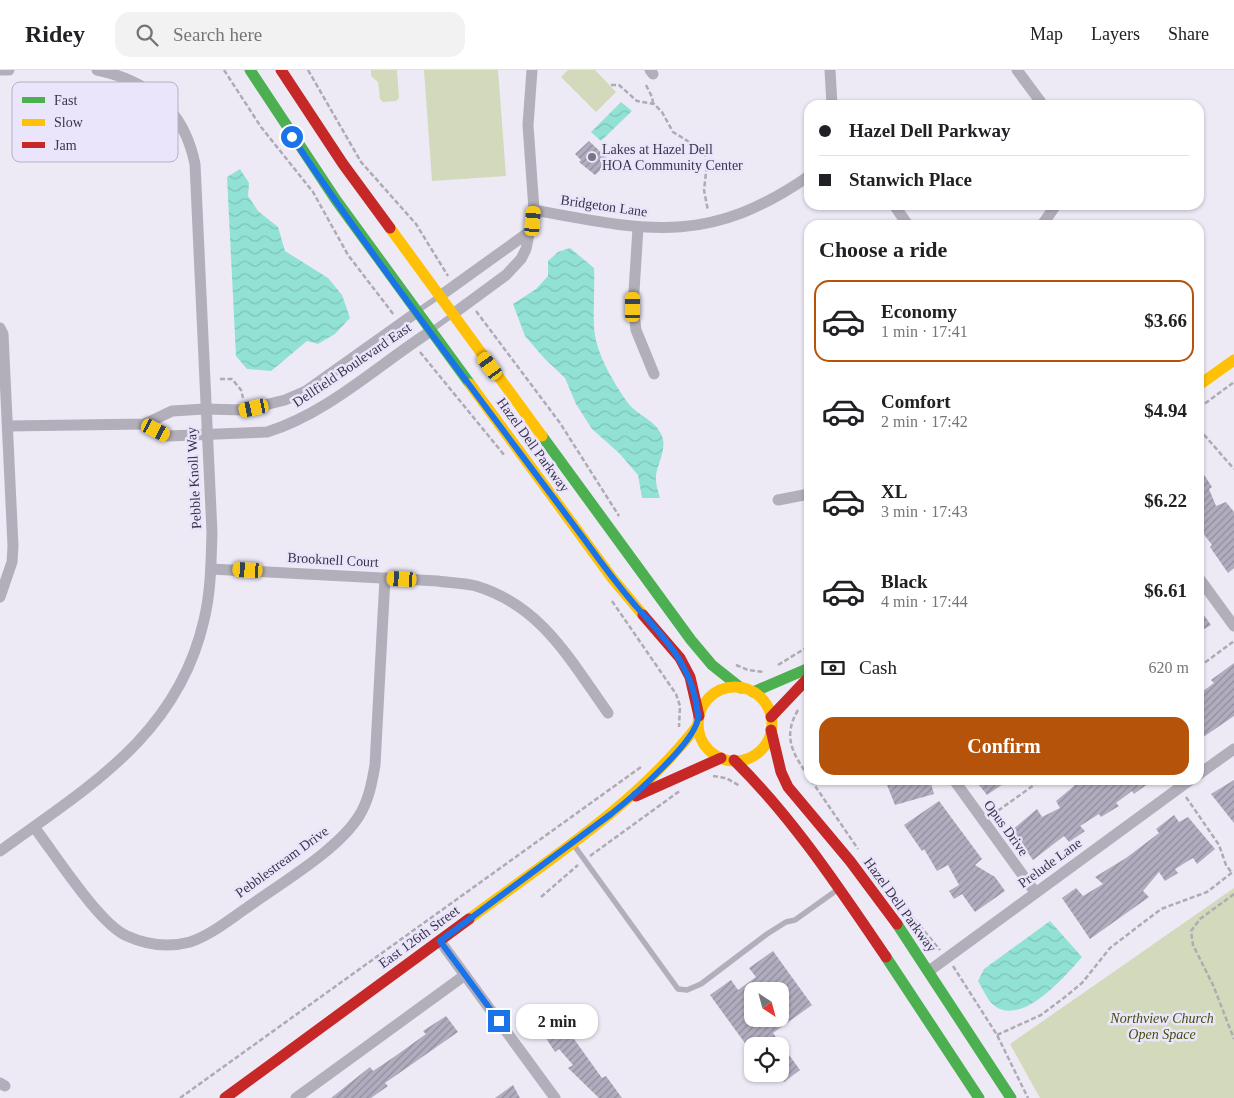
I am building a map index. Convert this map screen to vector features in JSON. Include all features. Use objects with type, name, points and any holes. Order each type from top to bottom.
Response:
[{"type":"main road","name":"Hazel Dell Parkway","points":[[250,70],[310,164],[417,312],[612,578],[676,652],[690,678],[698,721]]},
{"type":"main road","name":"Hazel Dell Parkway","points":[[281,70],[343,164],[695,645],[712,665],[741,688]]},
{"type":"main road","points":[[1204,381],[1234,360]]},
{"type":"main road","points":[[753,692],[804,670]]},
{"type":"main road","points":[[771,717],[804,682]]},
{"type":"main road","points":[[727,688],[741,688],[753,692],[763,700],[771,717],[771,730],[766,742],[758,752],[746,758],[734,760],[721,758],[711,752],[703,742],[698,721],[704,704],[714,694],[727,688]]},
{"type":"main road","name":"East 126th Street","points":[[225,1098],[572,844],[630,799],[687,743],[698,721]]},
{"type":"main road","name":"Hazel Dell Parkway","points":[[771,730],[781,772],[788,788],[858,871],[929,971],[1011,1098]]},
{"type":"main road","name":"East 126th Street","points":[[630,799],[681,774],[721,758]]},
{"type":"main road","points":[[734,760],[769,794],[838,888],[896,970],[979,1098]]},
{"type":"street","points":[[0,70],[9,70]]},
{"type":"street","name":"Pebble Knoll Way","points":[[96,70],[132,79],[136,82]]},
{"type":"street","points":[[453,314],[516,266],[526,250],[534,210],[528,125],[532,70]]},
{"type":"street","points":[[830,70],[832,100]]},
{"type":"street","points":[[1017,70],[1039,100]]},
{"type":"street","name":"Pebble Knoll Way","points":[[0,851],[120,762],[160,716],[186,672],[204,621],[211,569],[212,533],[195,164],[192,148],[178,121]]},
{"type":"street","name":"Bridgeton Lane","points":[[534,210],[638,228],[677,228],[726,220],[774,199],[804,179]]},
{"type":"street","points":[[638,228],[633,307],[636,330],[654,374]]},
{"type":"street","points":[[440,296],[529,232]]},
{"type":"street","name":"Dellfield Boulevard East","points":[[8,426],[145,424],[172,411],[205,409],[244,410],[285,400],[306,391],[417,312]]},
{"type":"street","points":[[0,328],[3,334],[13,546],[12,562],[0,597]]},
{"type":"street","name":"Dellfield Boulevard East","points":[[145,424],[168,436],[267,432],[282,427],[324,405],[431,330]]},
{"type":"street","points":[[778,500],[804,495]]},
{"type":"street","name":"Brooknell Court","points":[[211,569],[385,578],[474,586],[513,602],[544,626],[608,713]]},
{"type":"street","name":"Pebblestream Drive","points":[[34,827],[106,922],[125,936],[147,943],[166,946],[190,942],[208,934],[298,872],[343,836],[352,826],[360,815],[372,784],[375,765],[385,578]]},
{"type":"street","points":[[1204,585],[1234,626]]},
{"type":"street","points":[[1204,770],[1234,748]]},
{"type":"street","name":"Opus Drive","points":[[957,785],[1035,892]]},
{"type":"street","name":"Prelude Lane","points":[[929,971],[1183,785]]},
{"type":"street","points":[[440,941],[556,1098]]},
{"type":"street","points":[[296,1098],[465,976]]},
{"type":"lane","points":[[417,312],[440,296]]},
{"type":"lane","points":[[431,330],[453,314]]},
{"type":"lane","points":[[572,844],[678,989],[687,990],[701,984],[767,934],[786,922],[795,920],[838,888]]},
{"type":"path","points":[[224,70],[261,127],[313,192],[348,255],[392,312]]},
{"type":"path","points":[[308,70],[361,162],[416,224],[444,271]]},
{"type":"path","points":[[611,85],[619,85],[637,101],[653,103]]},
{"type":"path","points":[[646,85],[652,96],[653,103],[662,112],[673,132],[693,144],[705,155],[704,190],[708,211]]},
{"type":"path","points":[[477,312],[560,423],[621,519]]},
{"type":"path","points":[[420,353],[510,463]]},
{"type":"path","points":[[220,378],[232,379],[241,390],[243,398]]},
{"type":"path","points":[[1204,404],[1234,382]]},
{"type":"path","points":[[1204,435],[1234,469]]},
{"type":"path","points":[[609,597],[676,694],[680,706],[678,730]]},
{"type":"path","points":[[1204,663],[1234,641]]},
{"type":"path","points":[[772,669],[804,649]]},
{"type":"path","points":[[729,661],[744,669],[765,672]]},
{"type":"path","points":[[803,704],[794,718],[790,740],[791,749],[804,769]]},
{"type":"path","points":[[180,1098],[646,763]]},
{"type":"path","points":[[709,777],[726,778],[745,791]]},
{"type":"path","points":[[815,785],[862,853]]},
{"type":"path","points":[[982,821],[1034,785]]},
{"type":"path","points":[[541,897],[585,860],[684,788]]},
{"type":"path","points":[[997,1035],[1041,1015],[1065,997],[1082,983],[1110,948],[1161,909],[1208,892],[1233,872],[1226,865],[1219,845],[1179,788]]},
{"type":"path","points":[[891,890],[936,945]]},
{"type":"path","points":[[1234,894],[1200,919],[1191,931],[1193,945],[1214,984],[1234,1039]]},
{"type":"path","points":[[955,969],[997,1035],[1028,1098]]},
{"type":"green space","points":[[371,70],[397,70],[399,98],[396,101],[383,102],[380,99],[378,82],[371,76]]},
{"type":"green space","points":[[424,70],[498,70],[506,176],[432,181]]},
{"type":"green space","points":[[568,70],[595,70],[616,92],[596,112],[561,77]]},
{"type":"green space","name":"Northview Church Open Space","points":[[1234,888],[1234,1098],[1040,1098],[1010,1044]]},
{"type":"water","points":[[621,102],[632,111],[601,141],[591,132]]},
{"type":"water","points":[[240,169],[249,183],[248,196],[258,211],[278,227],[285,251],[328,278],[342,295],[350,318],[335,334],[318,344],[307,341],[271,371],[247,369],[236,356],[227,177]]},
{"type":"water","points":[[570,248],[594,268],[595,336],[601,356],[616,386],[628,403],[655,425],[663,439],[663,449],[656,478],[660,498],[642,498],[638,475],[619,453],[592,429],[576,404],[565,378],[525,336],[513,304],[536,289],[548,276],[548,261],[558,252]]},
{"type":"water","points":[[1050,921],[1082,957],[1057,984],[1036,1001],[1014,1010],[1003,1010],[994,1006],[978,981],[984,969]]},
{"type":"building","name":"Lakes at Hazel Dell HOA Community Center","points":[[589,141],[610,161],[595,175],[579,162],[581,160],[575,154]]},
{"type":"building","points":[[1204,475],[1212,487],[1209,489],[1216,506],[1226,502],[1234,512],[1234,568],[1228,573],[1210,547],[1212,545],[1204,535]]},
{"type":"building","points":[[1204,615],[1211,625],[1204,629]]},
{"type":"building","points":[[1234,663],[1234,716],[1204,737],[1204,690],[1214,683],[1211,680]]},
{"type":"building","points":[[1234,780],[1234,823],[1211,794]]},
{"type":"building","points":[[887,785],[931,785],[934,794],[895,805]]},
{"type":"building","points":[[979,785],[1002,785],[987,795]]},
{"type":"building","points":[[1075,785],[1146,785],[1134,794],[1132,791],[1116,803],[1119,806],[1101,817],[1099,814],[1080,826],[1085,831],[1069,842],[1064,836],[1033,860],[1012,830],[1037,809],[1042,817],[1060,808],[1056,801]]},
{"type":"building","points":[[939,801],[982,859],[975,865],[995,877],[1005,891],[975,912],[962,894],[954,899],[949,891],[959,885],[948,865],[937,871],[924,849],[922,851],[904,825]]},
{"type":"building","points":[[1174,815],[1179,822],[1188,817],[1215,849],[1197,864],[1193,858],[1175,869],[1178,873],[1165,881],[1159,872],[1143,891],[1149,897],[1090,939],[1062,898],[1076,888],[1083,896],[1103,884],[1095,877],[1126,858],[1159,833],[1156,829]]},
{"type":"building","points":[[773,951],[812,1005],[789,1022],[789,982],[749,982],[756,977],[749,968]]},
{"type":"building","points":[[731,980],[738,990],[744,986],[744,1028],[780,1028],[773,1033],[776,1037],[744,1037],[744,1042],[710,995]]},
{"type":"building","points":[[556,1014],[602,1078],[606,1076],[622,1098],[599,1098],[568,1068],[573,1065],[559,1049],[555,1052],[538,1026]]},
{"type":"building","points":[[446,1016],[458,1032],[385,1083],[388,1086],[371,1098],[331,1098],[370,1067],[373,1071],[394,1057],[426,1034],[423,1031]]},
{"type":"building","points":[[789,1055],[800,1070],[789,1078]]},
{"type":"building","points":[[513,1085],[520,1098],[495,1098]]},
{"type":"traffic: fast","points":[[250,70],[336,200],[470,384]]},
{"type":"traffic: fast","points":[[542,436],[691,640],[712,665],[741,688]]},
{"type":"traffic: fast","points":[[753,692],[804,670]]},
{"type":"traffic: fast","points":[[897,924],[1011,1098]]},
{"type":"traffic: fast","points":[[886,957],[979,1098]]},
{"type":"traffic: slow","points":[[390,228],[542,436]]},
{"type":"traffic: slow","points":[[1204,381],[1234,360]]},
{"type":"traffic: slow","points":[[470,384],[612,578],[643,615]]},
{"type":"traffic: slow","points":[[735,687],[749,690],[761,698],[769,710],[772,724],[769,738],[761,750],[749,758],[735,761],[721,758],[709,750],[701,738],[698,724],[701,710],[709,698],[721,690],[735,687]]},
{"type":"traffic: slow","points":[[469,919],[591,830],[620,806],[674,754],[698,725]]},
{"type":"traffic: jam","points":[[281,70],[343,164],[390,228]]},
{"type":"traffic: jam","points":[[643,615],[680,658],[690,677],[699,716]]},
{"type":"traffic: jam","points":[[771,717],[804,682]]},
{"type":"traffic: jam","points":[[771,730],[781,772],[788,787],[850,861],[897,924]]},
{"type":"traffic: jam","points":[[636,796],[721,758]]},
{"type":"traffic: jam","points":[[734,760],[756,782],[796,830],[886,957]]},
{"type":"traffic: jam","points":[[225,1098],[469,919]]},
{"type":"place","name":"Lakes at Hazel Dell HOA Community Center","points":[[592,157]]},
{"type":"route","points":[[292,137],[612,578],[676,652],[687,671],[692,686],[699,716],[698,725],[687,743],[630,799],[562,852],[440,941],[499,1021]]}]
